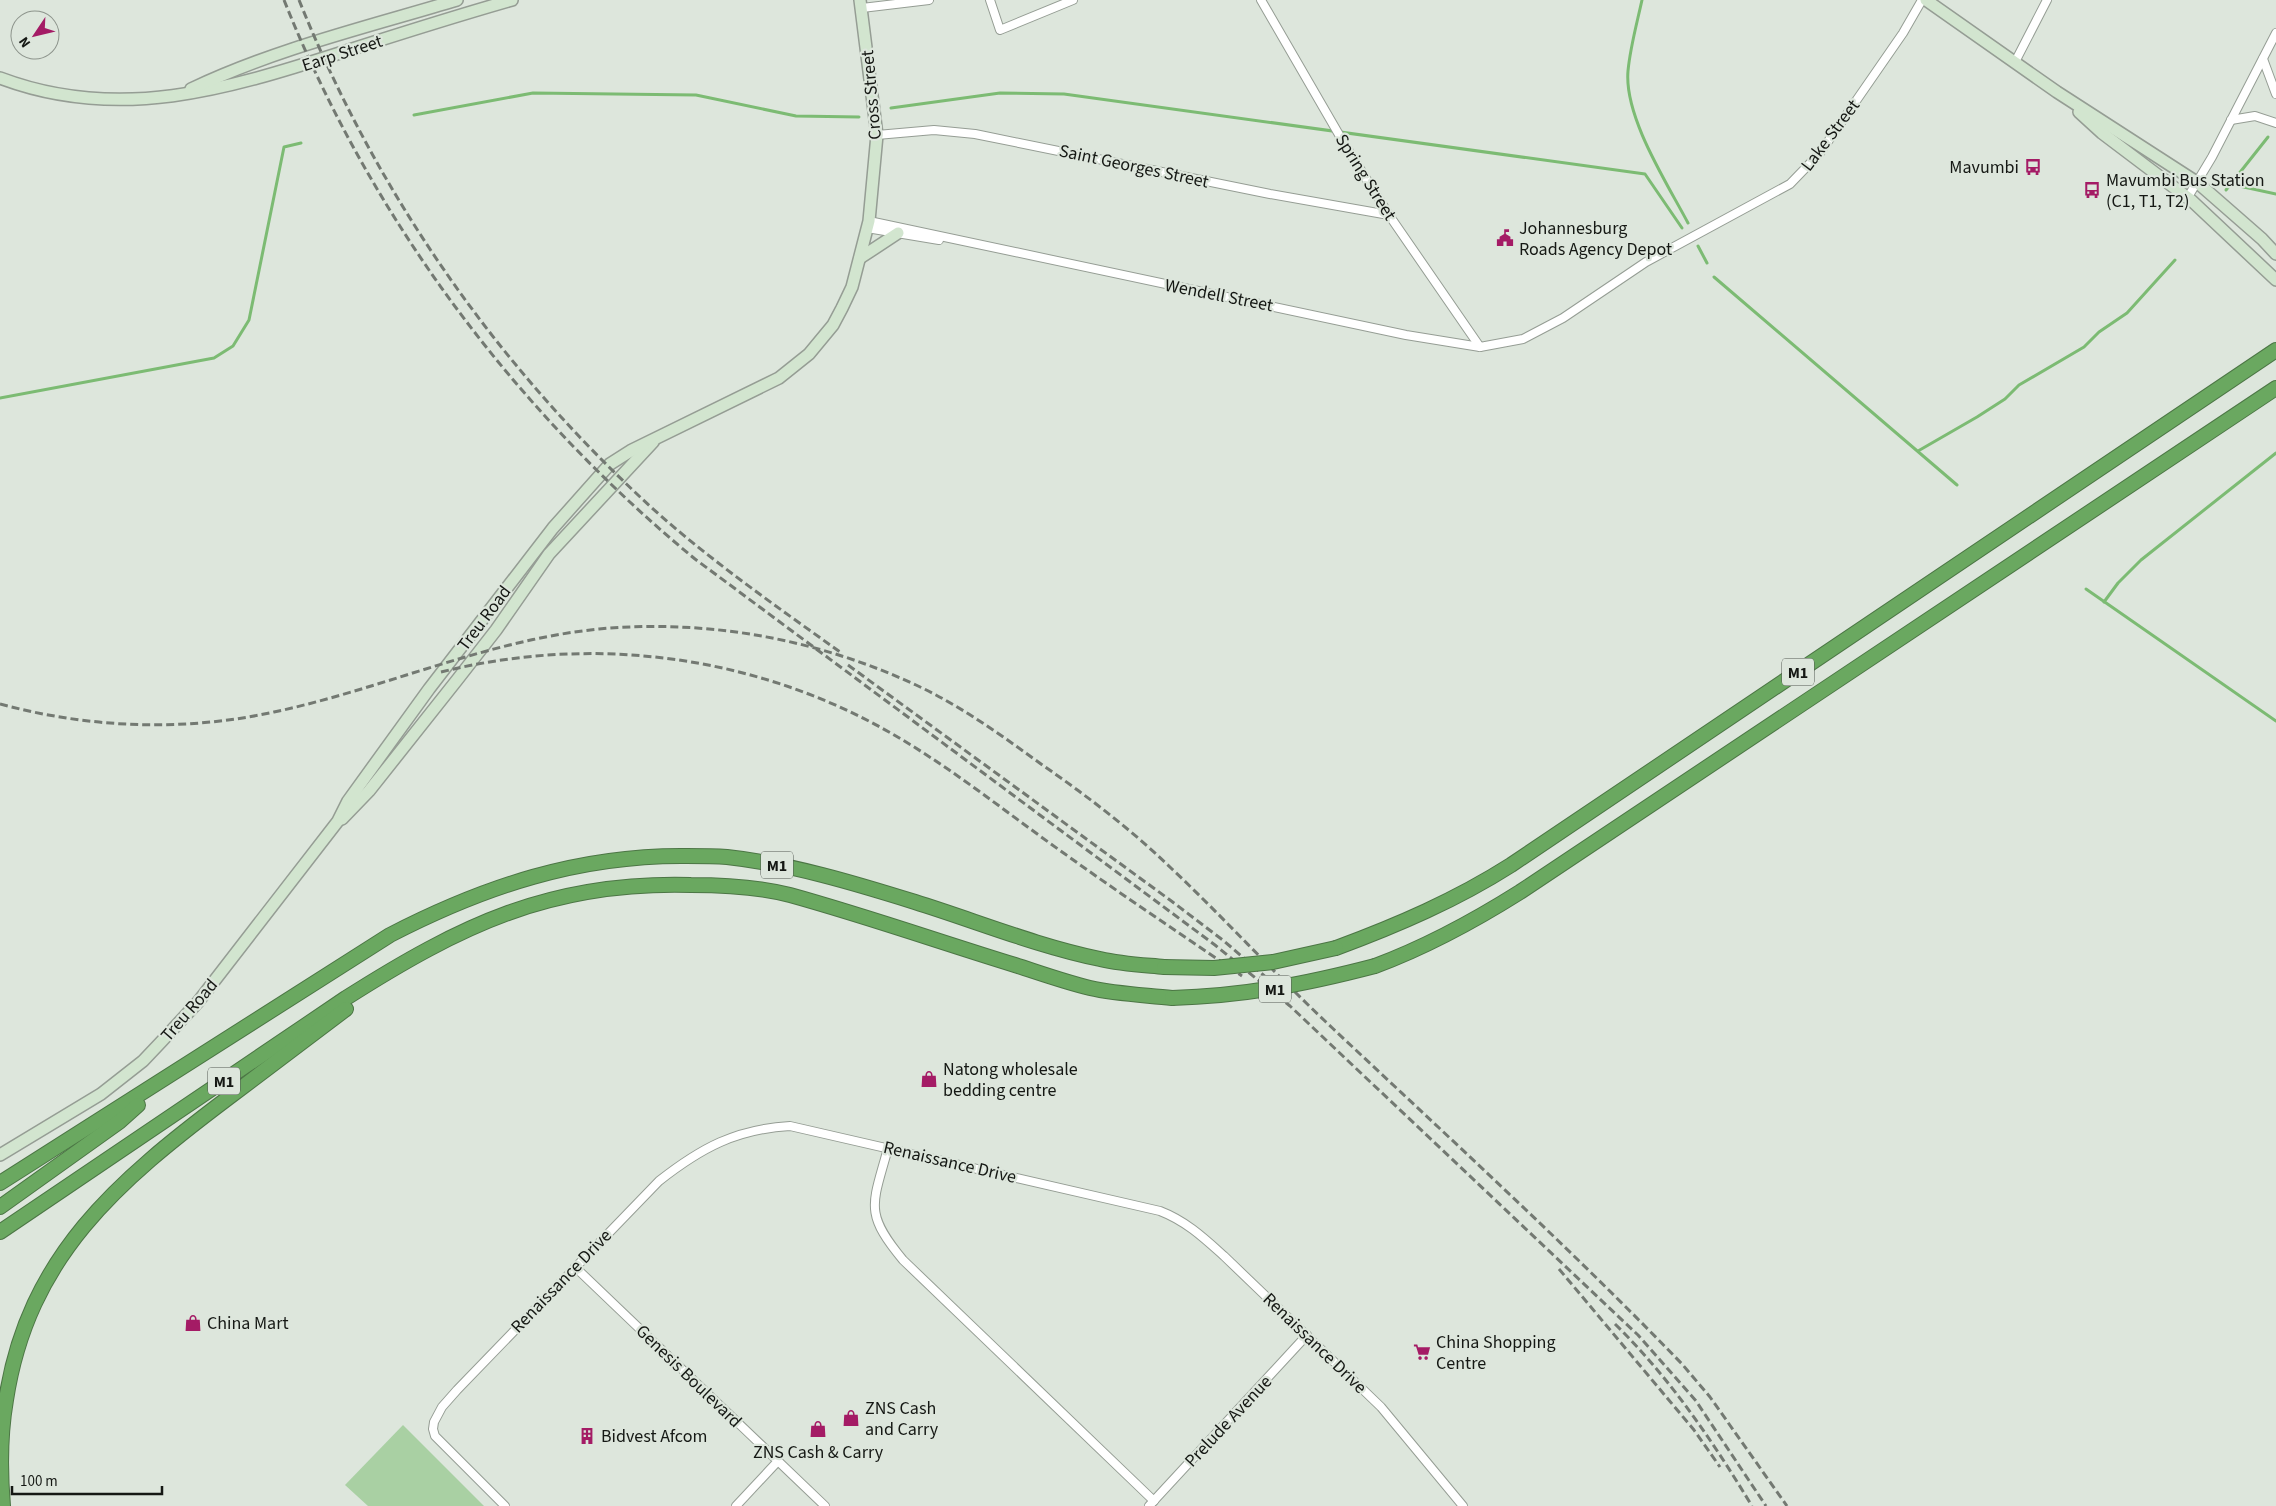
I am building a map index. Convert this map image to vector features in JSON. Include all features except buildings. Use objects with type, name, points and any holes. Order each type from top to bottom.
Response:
[{"type":"highway","name":"M1","points":[[0,1183],[390,935],[456,903],[518,880],[584,864],[648,856],[726,857],[802,869],[915,902],[1007,933],[1101,960],[1164,967],[1214,968],[1273,962],[1336,948],[1393,927],[1432,909],[1466,892],[1504,869],[2276,350]]},
{"type":"highway","name":"M1","points":[[0,1232],[338,1004],[402,963],[470,928],[517,908],[554,898],[611,888],[655,884],[723,886],[788,895],[1090,988],[1172,998],[1249,993],[1309,983],[1375,966],[1401,957],[1452,932],[1520,892],[2276,388]]},
{"type":"highway","points":[[3,1506],[0,1471],[2,1422],[9,1377],[29,1314],[40,1289],[83,1226],[127,1179],[172,1141],[385,980],[402,963]]},
{"type":"highway","points":[[0,1206],[119,1122],[160,1083]]},
{"type":"street","name":"Earp Street","points":[[182,93],[264,59],[382,21],[453,1],[467,0]]},
{"type":"street","points":[[482,0],[496,5]]},
{"type":"street","name":"Earp Street","points":[[0,78],[46,92],[100,99],[149,99],[228,87],[512,0]]},
{"type":"street","points":[[861,4],[929,0]]},
{"type":"street","points":[[990,0],[1000,30],[1073,0]]},
{"type":"street","name":"Spring Street","points":[[1261,0],[1345,145],[1389,215],[1480,347]]},
{"type":"street","name":"Lake Street","points":[[1480,347],[1523,339],[1546,328],[1629,272],[1790,184],[1810,165],[1848,114],[1903,33],[1922,0]]},
{"type":"street","points":[[1926,0],[2058,92],[2198,183],[2250,228],[2276,254]]},
{"type":"street","points":[[2014,62],[2047,0]]},
{"type":"street","name":"Cross Street","points":[[861,4],[877,129],[868,225]]},
{"type":"street","points":[[2188,197],[2198,183],[2276,33]]},
{"type":"street","points":[[2263,59],[2276,94]]},
{"type":"street","points":[[2058,92],[2102,133],[2188,197],[2251,254],[2276,280]]},
{"type":"street","points":[[2231,120],[2254,116],[2276,123]]},
{"type":"street","name":"Saint Georges Street","points":[[877,129],[953,130],[1280,196],[1357,211],[1389,215]]},
{"type":"street","name":"Wendell Street","points":[[868,225],[898,233],[959,241]]},
{"type":"street","name":"Wendell Street","points":[[868,225],[959,241],[1406,334],[1480,347]]},
{"type":"street","name":"Treu Road","points":[[338,821],[348,801],[424,696],[553,528],[610,464],[632,450],[779,378],[808,354],[833,325],[852,287],[868,225]]},
{"type":"street","points":[[860,258],[898,233]]},
{"type":"street","name":"Treu Road","points":[[0,1155],[101,1094],[149,1055],[198,1002],[338,821],[369,791],[496,630],[549,554],[654,440]]},
{"type":"street","name":"Renaissance Drive","points":[[505,1506],[439,1442],[433,1432],[434,1422],[442,1407],[659,1181],[683,1162],[736,1135],[763,1128],[790,1126],[1160,1211],[1177,1218],[1198,1232],[1381,1407],[1463,1506]]},
{"type":"street","points":[[888,1148],[874,1199],[876,1220],[885,1238],[903,1260],[1152,1503]]},
{"type":"street","name":"Genesis Boulevard","points":[[575,1267],[825,1506]]},
{"type":"street","name":"Prelude Avenue","points":[[1152,1503],[1307,1336]]},
{"type":"street","points":[[736,1506],[778,1461]]},
{"type":"green space","points":[[403,1425],[484,1506],[368,1506],[345,1485]]},
{"type":"waterway","points":[[1642,0],[1628,71],[1633,109],[1649,149],[1688,223]]},
{"type":"waterway","points":[[414,115],[533,93],[696,95],[796,116],[859,117]]},
{"type":"waterway","points":[[891,108],[1000,93],[1064,94],[1645,174],[1682,228]]},
{"type":"waterway","points":[[2226,190],[2268,137]]},
{"type":"waterway","points":[[0,398],[214,358],[233,346],[249,320],[284,147],[301,143]]},
{"type":"waterway","points":[[2230,184],[2276,194]]},
{"type":"waterway","points":[[1698,246],[1707,263]]},
{"type":"waterway","points":[[1918,451],[1977,417],[2005,399],[2019,385],[2084,347],[2099,332],[2127,313],[2175,260]]},
{"type":"waterway","points":[[1714,277],[1957,485]]},
{"type":"waterway","points":[[2104,602],[2118,583],[2141,560],[2276,453]]},
{"type":"waterway","points":[[2086,589],[2276,721]]},
{"type":"railway","points":[[284,0],[319,80],[359,158],[405,233],[454,305],[508,374],[567,439],[629,501],[695,559],[1215,945],[1290,1006],[1638,1335],[1696,1401],[1766,1506]]},
{"type":"railway","points":[[299,0],[329,70],[363,138],[401,203],[442,266],[486,327],[533,386],[584,442],[661,516],[736,576],[840,652]]},
{"type":"railway","points":[[0,704],[34,712],[102,722],[171,725],[205,723],[274,712],[315,702],[516,643],[599,629],[640,627],[681,627],[721,630],[801,644],[840,655],[916,685],[965,712],[1011,742],[1092,801],[1157,855],[1306,1003],[1551,1234],[1682,1364],[1710,1397],[1787,1506]]},
{"type":"railway","points":[[441,672],[497,661],[553,655],[610,654],[666,658],[721,668],[776,682],[829,702],[880,727],[928,756],[1087,870],[1242,976]]},
{"type":"railway","points":[[848,665],[1170,900],[1224,941],[1268,979]]},
{"type":"railway","points":[[1559,1269],[1694,1430],[1720,1467]]},
{"type":"railway","points":[[1615,1324],[1654,1366],[1689,1410],[1752,1506]]},
{"type":"place","name":"Mavumbi","points":[[2033,167]]},
{"type":"place","name":"Mavumbi Bus Station (C1, T1, T2)","points":[[2092,190]]},
{"type":"place","name":"Johannesburg Roads Agency Depot","points":[[1505,238]]},
{"type":"place","name":"Natong wholesale bedding centre","points":[[929,1079]]},
{"type":"place","name":"China Mart","points":[[193,1323]]},
{"type":"place","name":"China Shopping Centre","points":[[1422,1352]]},
{"type":"place","name":"ZNS Cash and Carry","points":[[851,1418]]},
{"type":"place","name":"ZNS Cash & Carry","points":[[818,1429]]},
{"type":"place","name":"Bidvest Afcom","points":[[587,1436]]}]
